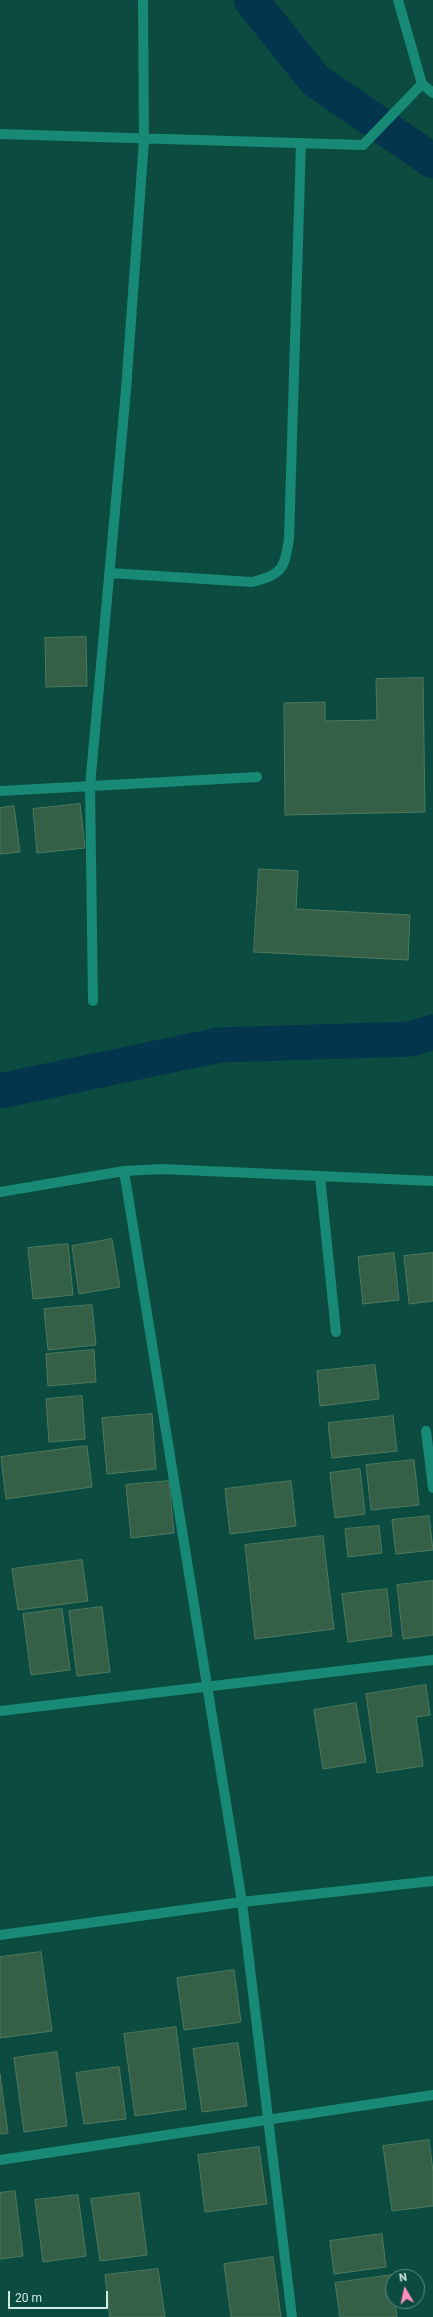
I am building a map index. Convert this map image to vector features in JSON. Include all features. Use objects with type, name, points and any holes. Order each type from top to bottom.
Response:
[{"type":"street","points":[[93,1001],[90,786],[126,390],[144,140],[143,0]]},
{"type":"street","points":[[398,0],[422,84],[433,93]]},
{"type":"street","points":[[0,134],[144,140],[363,145],[422,84]]},
{"type":"street","points":[[110,573],[252,582],[273,576],[285,562],[289,539],[301,143]]},
{"type":"street","points":[[0,791],[257,777]]},
{"type":"street","points":[[0,1192],[124,1170],[161,1169],[433,1181]]},
{"type":"street","points":[[124,1170],[242,1902],[267,2120],[292,2317]]},
{"type":"street","points":[[320,1176],[336,1332]]},
{"type":"street","points":[[426,1430],[433,1488]]},
{"type":"street","points":[[0,1711],[433,1660]]},
{"type":"street","points":[[0,1935],[242,1902],[433,1881]]},
{"type":"street","points":[[0,2160],[433,2095]]},
{"type":"building","points":[[86,637],[87,686],[46,687],[45,638]]},
{"type":"building","points":[[423,678],[425,812],[285,815],[284,703],[325,702],[325,721],[377,720],[376,679]]},
{"type":"building","points":[[80,804],[85,848],[37,853],[33,809]]},
{"type":"building","points":[[14,806],[20,852],[0,854],[0,808]]},
{"type":"building","points":[[259,869],[298,871],[296,909],[410,915],[408,960],[254,952]]},
{"type":"building","points":[[112,1239],[120,1287],[79,1294],[72,1246]]},
{"type":"building","points":[[68,1244],[73,1295],[33,1299],[28,1248]]},
{"type":"building","points":[[394,1253],[399,1300],[363,1304],[358,1257]]},
{"type":"building","points":[[433,1253],[433,1301],[409,1304],[404,1256]]},
{"type":"building","points":[[92,1305],[96,1345],[48,1350],[44,1309]]},
{"type":"building","points":[[94,1350],[96,1382],[48,1386],[46,1354]]},
{"type":"building","points":[[375,1365],[379,1399],[320,1406],[317,1371]]},
{"type":"building","points":[[82,1396],[85,1439],[49,1442],[46,1399]]},
{"type":"building","points":[[152,1414],[156,1469],[107,1474],[102,1418]]},
{"type":"building","points":[[393,1416],[397,1451],[332,1458],[328,1423]]},
{"type":"building","points":[[87,1446],[92,1487],[6,1499],[1,1457]]},
{"type":"building","points":[[414,1460],[419,1505],[371,1510],[366,1465]]},
{"type":"building","points":[[360,1469],[365,1514],[335,1518],[330,1473]]},
{"type":"building","points":[[169,1481],[174,1533],[131,1538],[126,1485]]},
{"type":"building","points":[[291,1481],[296,1526],[230,1534],[225,1489]]},
{"type":"building","points":[[429,1516],[433,1550],[396,1554],[392,1520]]},
{"type":"building","points":[[379,1526],[382,1553],[348,1557],[345,1529]]},
{"type":"building","points":[[323,1536],[334,1629],[255,1639],[245,1545]]},
{"type":"building","points":[[82,1560],[88,1601],[18,1610],[12,1569]]},
{"type":"building","points":[[433,1581],[433,1635],[403,1639],[397,1585]]},
{"type":"building","points":[[387,1589],[392,1636],[348,1642],[342,1594]]},
{"type":"building","points":[[102,1607],[110,1672],[77,1676],[69,1611]]},
{"type":"building","points":[[62,1609],[70,1670],[31,1675],[23,1614]]},
{"type":"building","points":[[426,1685],[430,1715],[416,1717],[423,1766],[377,1773],[366,1694]]},
{"type":"building","points":[[356,1703],[366,1762],[323,1769],[314,1710]]},
{"type":"building","points":[[41,1952],[52,2031],[0,2038],[0,1957]]},
{"type":"building","points":[[234,1970],[241,2022],[184,2030],[177,1978]]},
{"type":"building","points":[[176,2027],[186,2109],[135,2116],[124,2034]]},
{"type":"building","points":[[238,2043],[247,2106],[202,2112],[193,2049]]},
{"type":"building","points":[[57,2052],[67,2126],[24,2132],[14,2058]]},
{"type":"building","points":[[119,2067],[126,2119],[84,2124],[76,2073]]},
{"type":"building","points":[[0,2074],[8,2133],[0,2134]]},
{"type":"building","points":[[429,2140],[433,2171],[433,2206],[392,2211],[383,2146]]},
{"type":"building","points":[[259,2147],[267,2204],[205,2212],[198,2155]]},
{"type":"building","points":[[15,2191],[23,2256],[0,2259],[0,2193]]},
{"type":"building","points":[[139,2193],[147,2255],[100,2261],[91,2199]]},
{"type":"building","points":[[78,2195],[86,2256],[43,2262],[35,2200]]},
{"type":"building","points":[[382,2234],[386,2267],[334,2274],[330,2241]]},
{"type":"building","points":[[273,2257],[281,2317],[231,2317],[224,2264]]},
{"type":"building","points":[[158,2269],[165,2317],[110,2317],[105,2275]]},
{"type":"building","points":[[385,2276],[385,2309],[396,2309],[397,2317],[340,2317],[335,2283]]},
{"type":"waterway","points":[[251,0],[315,80],[433,161]]},
{"type":"waterway","points":[[0,1091],[219,1045],[411,1039],[433,1032]]}]
